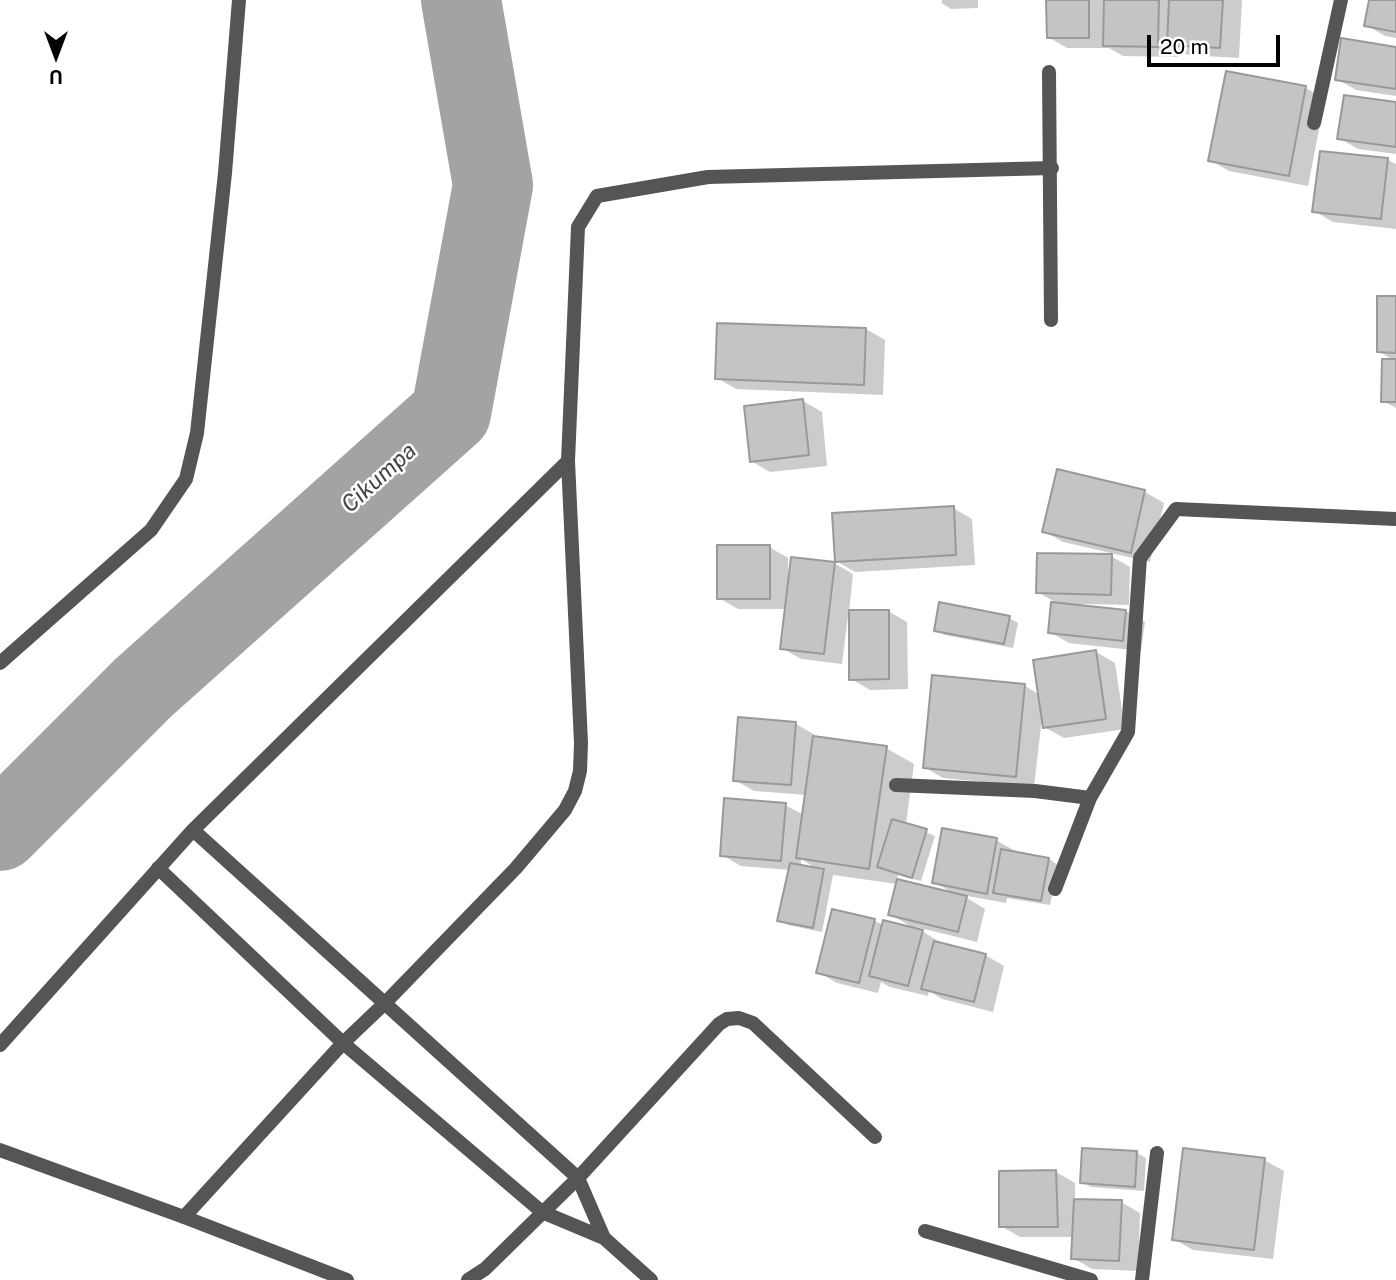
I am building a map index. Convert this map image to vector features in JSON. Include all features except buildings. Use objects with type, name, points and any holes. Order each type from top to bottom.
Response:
[{"type":"street","points":[[0,663],[151,530],[186,479],[197,433],[225,173],[239,0]]},
{"type":"street","points":[[1314,122],[1341,0]]},
{"type":"street","points":[[1049,72],[1052,168],[1051,320]]},
{"type":"street","points":[[184,1217],[343,1043],[516,868],[565,810],[575,791],[580,771],[581,743],[568,461],[579,227],[597,196],[708,177],[1052,168]]},
{"type":"street","points":[[0,1045],[193,830],[568,461]]},
{"type":"street","points":[[1055,889],[1090,798],[1128,732],[1140,558],[1176,509],[1396,519]]},
{"type":"street","points":[[896,785],[1035,791],[1090,798]]},
{"type":"street","points":[[193,830],[578,1178],[604,1238]]},
{"type":"street","points":[[158,868],[343,1043],[542,1212],[604,1238],[651,1280]]},
{"type":"street","points":[[468,1280],[485,1269],[578,1178],[727,1018],[739,1018],[753,1023],[875,1137]]},
{"type":"street","points":[[0,1150],[347,1280]]},
{"type":"street","points":[[1142,1280],[1157,1153]]},
{"type":"street","points":[[925,1231],[1091,1280]]},
{"type":"waterway","name":"Cikumpa","points":[[0,831],[143,688],[451,413],[493,185],[461,0]]}]
